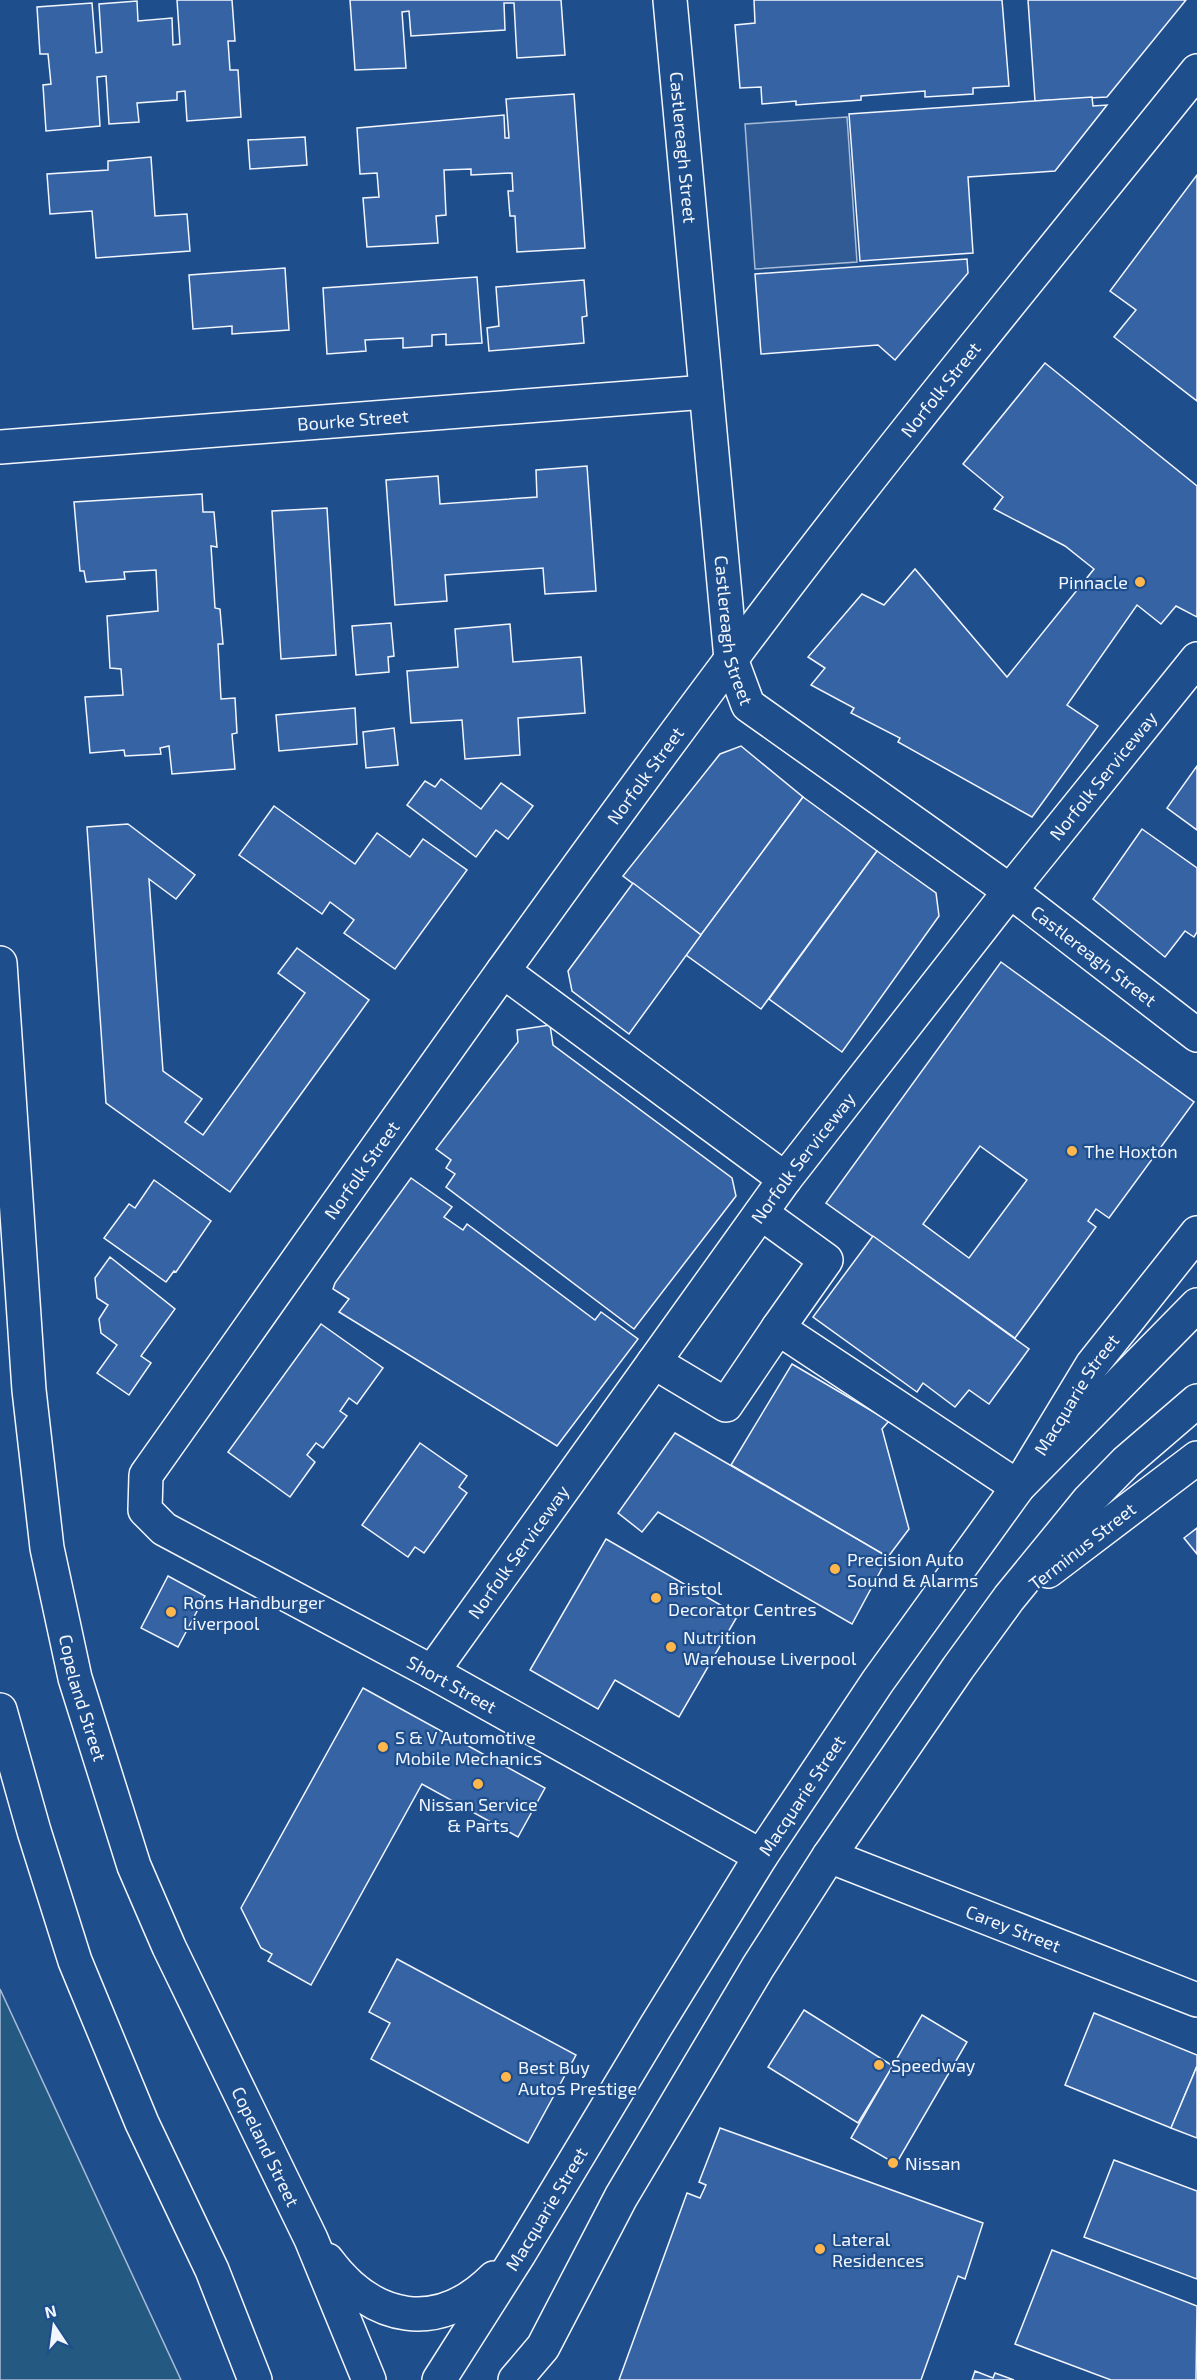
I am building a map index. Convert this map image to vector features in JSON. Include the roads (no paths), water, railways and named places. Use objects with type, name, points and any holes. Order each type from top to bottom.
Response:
[{"type":"main road","name":"Castlereagh Street","points":[[670,0],[731,659],[748,705],[1010,891],[1197,1035]]},
{"type":"main road","name":"Norfolk Street","points":[[145,1510],[146,1475],[503,971],[731,659],[907,432],[1197,71]]},
{"type":"main road","name":"Bourke Street","points":[[0,447],[706,392]]},
{"type":"main road","name":"Norfolk Serviceway","points":[[432,1672],[785,1179],[1010,891],[1197,658]]},
{"type":"main road","name":"Copeland Street","points":[[0,963],[28,1390],[47,1548],[75,1678],[134,1866],[174,1958],[311,2239],[369,2380]]},
{"type":"main road","points":[[503,971],[785,1179]]},
{"type":"main road","points":[[654,1362],[726,1405],[826,1260],[761,1213]]},
{"type":"main road","name":"Macquarie Street","points":[[439,2380],[519,2254],[761,1856],[878,1681],[1018,1487],[1092,1365],[1197,1233]]},
{"type":"main road","points":[[778,1328],[1018,1487],[1197,1305]]},
{"type":"main road","points":[[534,2380],[543,2347],[627,2187],[758,1967],[829,1856],[1009,1598],[1089,1500],[1126,1462],[1197,1401]]},
{"type":"main road","name":"Terminus Street","points":[[976,1643],[1010,1605],[1066,1556],[1197,1458]]},
{"type":"main road","name":"Short Street","points":[[145,1510],[164,1529],[432,1672],[761,1856]]},
{"type":"main road","points":[[0,1710],[34,1831],[80,1972],[142,2123],[212,2270],[255,2380]]},
{"type":"main road","name":"Carey Street","points":[[829,1856],[1197,2000]]},
{"type":"main road","points":[[311,2239],[347,2283],[382,2306],[412,2316],[434,2314],[465,2302],[487,2286],[519,2254]]},
{"type":"main road","points":[[515,2380],[543,2347]]},
{"type":"place","name":"Pinnacle","points":[[1140,582]]},
{"type":"place","name":"The Hoxton","points":[[1072,1151]]},
{"type":"place","name":"Precision Auto Sound & Alarms","points":[[835,1569]]},
{"type":"place","name":"Bristol Decorator Centres","points":[[656,1598]]},
{"type":"place","name":"Rons Handburger Liverpool","points":[[171,1612]]},
{"type":"place","name":"Nutrition Warehouse Liverpool","points":[[671,1647]]},
{"type":"place","name":"S & V Automotive Mobile Mechanics","points":[[383,1747]]},
{"type":"place","name":"Nissan Service & Parts","points":[[478,1784]]},
{"type":"place","name":"Speedway","points":[[879,2065]]},
{"type":"place","name":"Best Buy Autos Prestige","points":[[506,2077]]},
{"type":"place","name":"Nissan","points":[[893,2163]]},
{"type":"place","name":"Lateral Residences","points":[[820,2249]]}]
